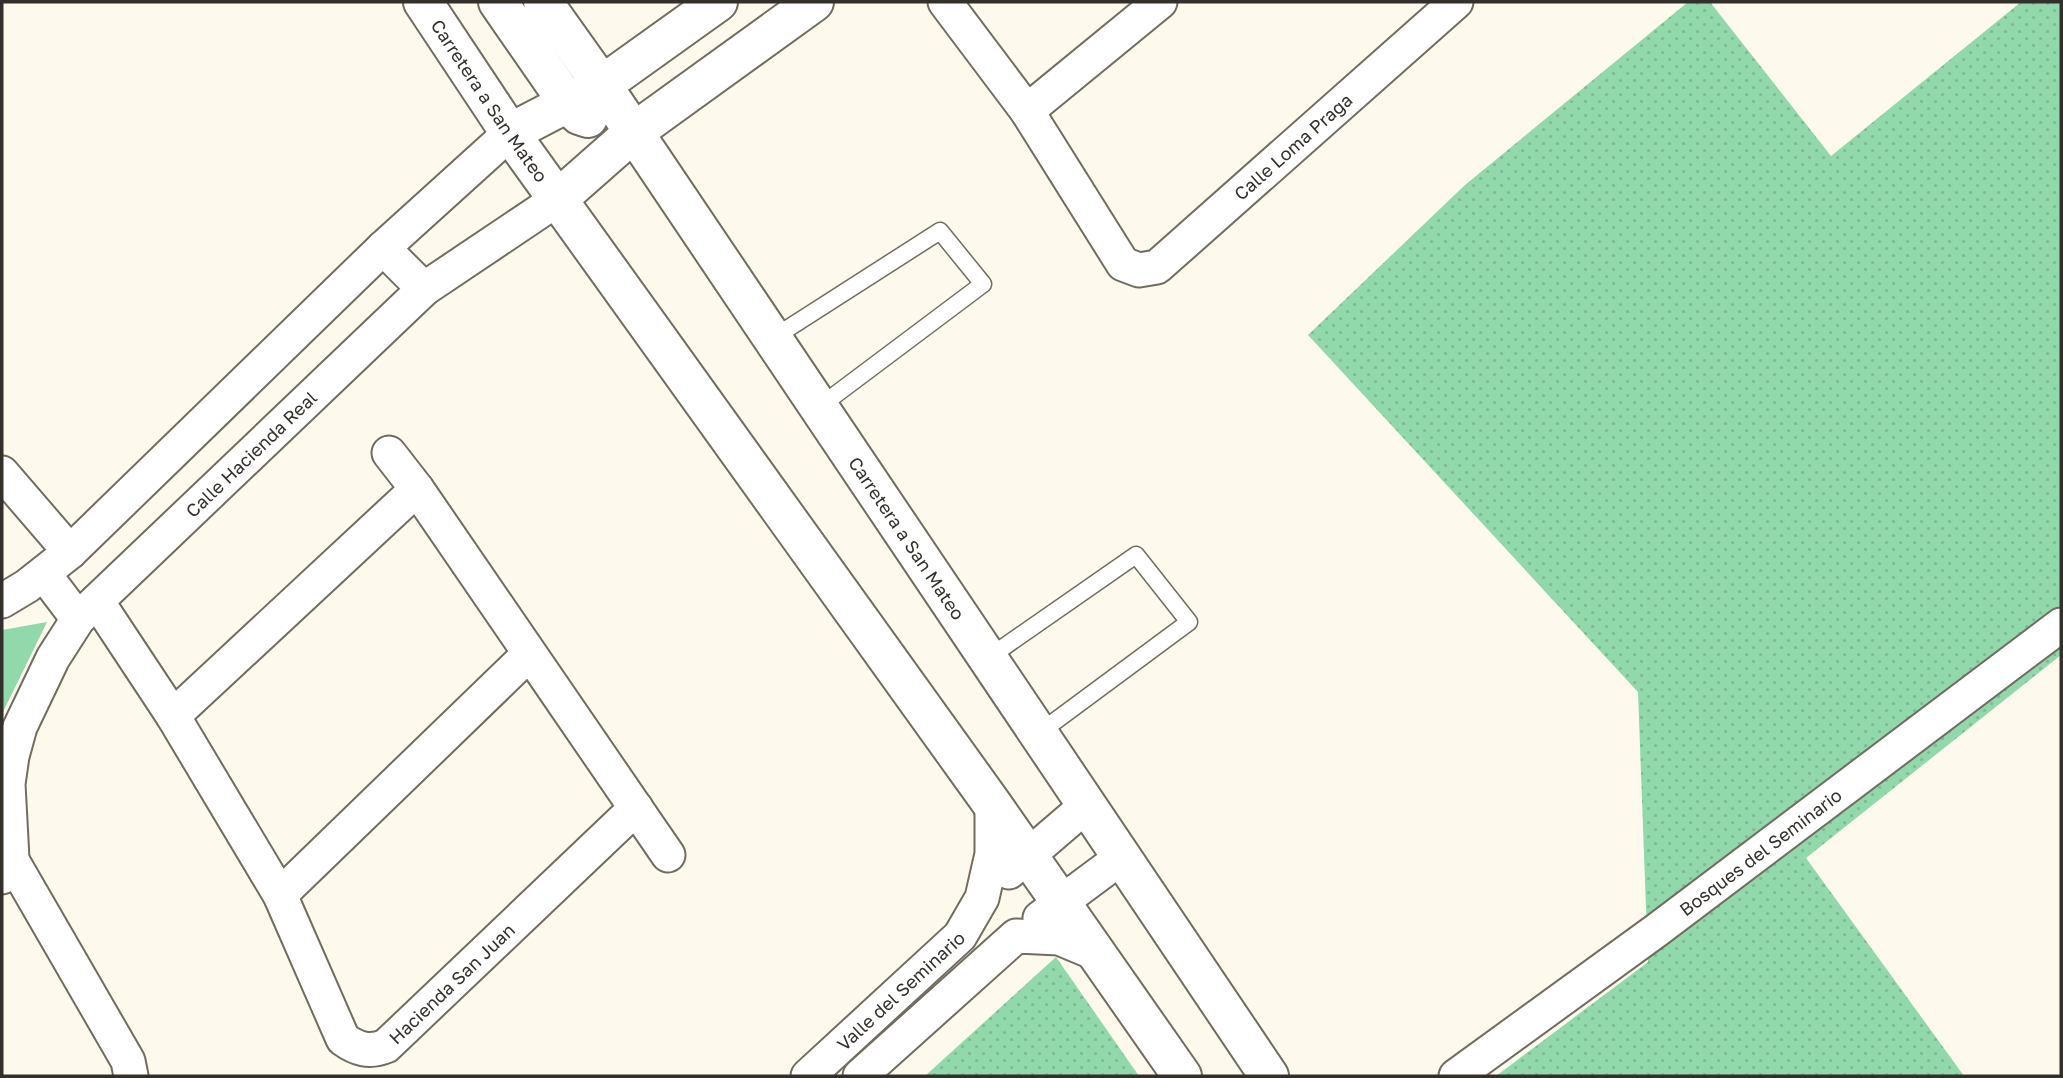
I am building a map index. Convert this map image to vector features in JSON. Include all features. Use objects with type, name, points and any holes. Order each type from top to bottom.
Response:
[{"type":"main road","name":"Carretera a San Mateo","points":[[423,2],[510,133],[1027,854]]},
{"type":"main road","points":[[498,2],[579,115],[634,132]]},
{"type":"main road","name":"Carretera a San Mateo","points":[[543,2],[634,132],[1269,1076]]},
{"type":"main road","points":[[510,133],[602,85],[718,2]]},
{"type":"main road","points":[[558,199],[634,132],[814,2]]},
{"type":"main road","points":[[1027,854],[1182,1076]]},
{"type":"street","points":[[945,2],[1027,111],[1160,2]]},
{"type":"street","name":"Calle Loma Praga","points":[[1027,111],[1123,264],[1139,270],[1157,267],[1456,2]]},
{"type":"street","points":[[2,601],[70,552],[383,248],[510,133]]},
{"type":"street","name":"Calle Hacienda Real","points":[[5,860],[8,783],[20,727],[34,695],[88,610],[424,289],[558,199]]},
{"type":"street","points":[[383,248],[424,289]]},
{"type":"street","points":[[389,453],[417,489],[668,855]]},
{"type":"street","points":[[2,473],[70,552]]},
{"type":"street","points":[[173,716],[417,489]]},
{"type":"street","points":[[44,573],[88,610]]},
{"type":"street","name":"Hacienda San Juan","points":[[88,610],[173,716],[280,895],[343,1038],[363,1050],[377,1050],[386,1046],[636,808]]},
{"type":"street","name":"Bosques del Seminario","points":[[1456,1076],[1668,922],[2061,625]]},
{"type":"street","points":[[280,895],[529,654]]},
{"type":"street","name":"Valle del Seminario","points":[[982,898],[992,854],[992,804]]},
{"type":"street","name":"Valle del Seminario","points":[[808,1076],[960,936],[982,898],[1027,854],[1087,805]]},
{"type":"street","name":"Valle del Seminario","points":[[860,1076],[1016,936],[1122,856]]},
{"type":"street","points":[[5,860],[123,1071]]},
{"type":"street","points":[[1016,936],[1059,938],[1095,953]]},
{"type":"lane","points":[[772,338],[940,231],[984,284],[819,407]]},
{"type":"lane","points":[[988,658],[1136,555],[1189,622],[1039,733]]},
{"type":"green space","points":[[1688,2],[1710,2],[1831,156],[2021,2],[2061,2],[2061,655],[1806,858],[1964,1076],[1496,1076],[1648,962],[1638,692],[1308,335],[1465,185]]},
{"type":"green space","points":[[47,622],[2,714],[2,630]]},
{"type":"green space","points":[[1056,957],[1139,1076],[925,1076]]}]
